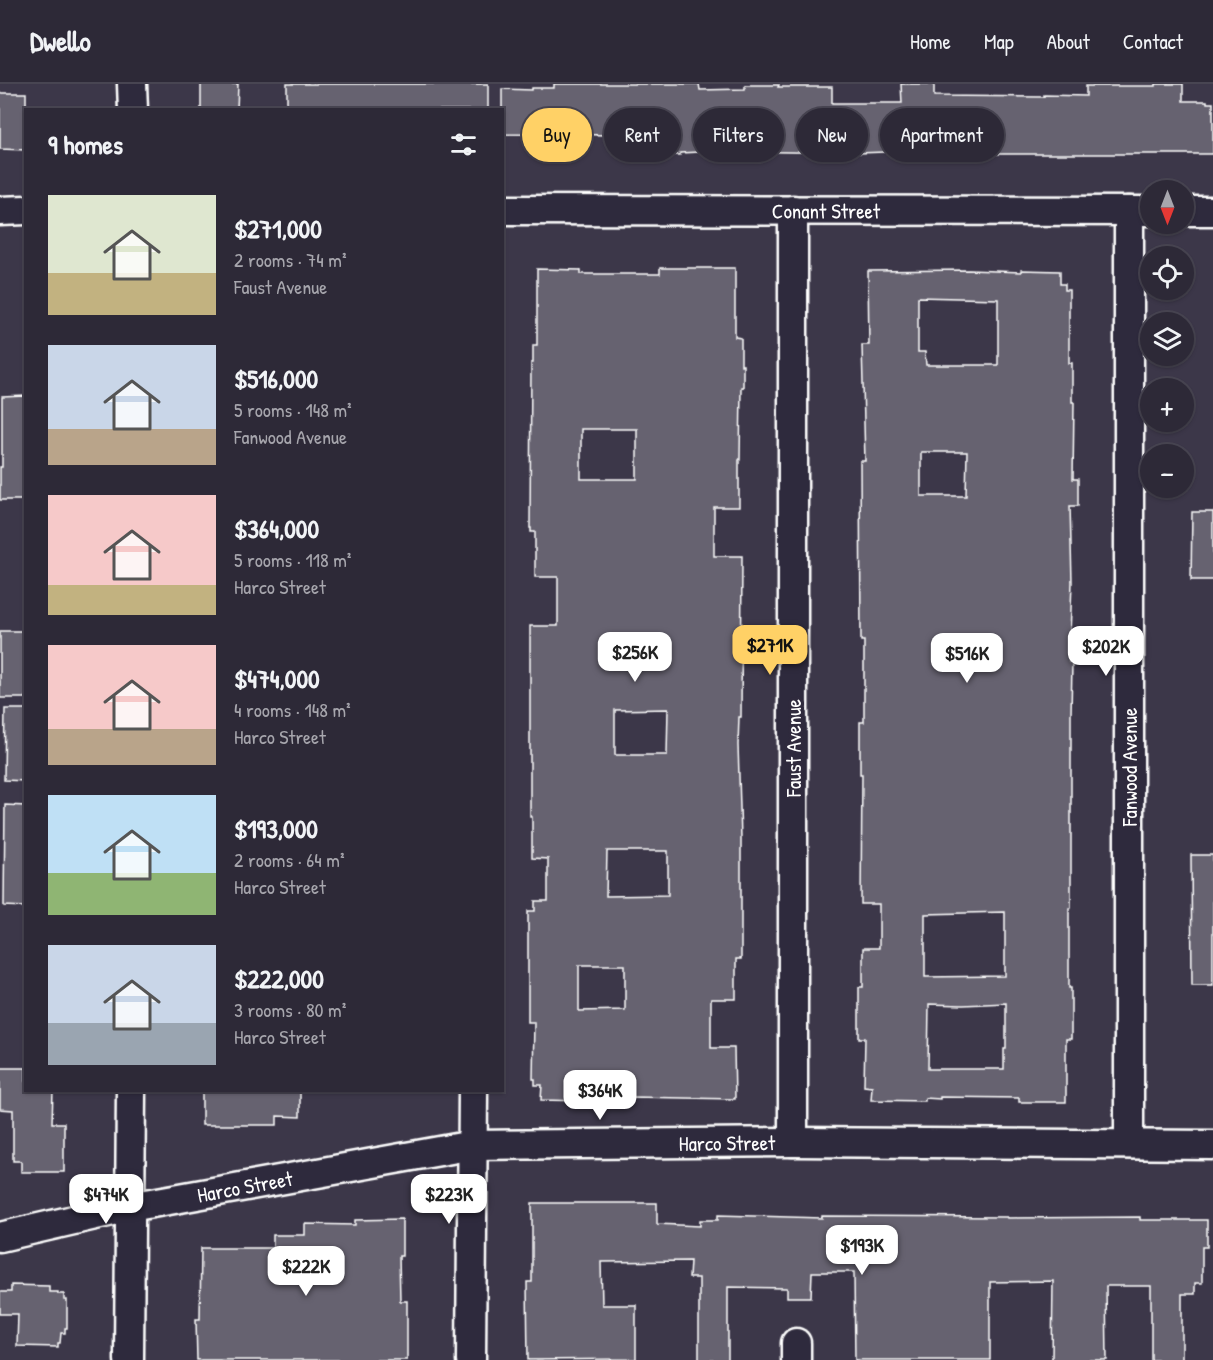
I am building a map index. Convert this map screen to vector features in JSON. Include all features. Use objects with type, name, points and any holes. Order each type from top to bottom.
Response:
[{"type":"street","points":[[132,84],[133,108]]},
{"type":"street","points":[[0,211],[24,210]]},
{"type":"street","name":"Conant Street","points":[[504,210],[1140,211]]},
{"type":"street","name":"Faust Avenue","points":[[793,210],[793,1142]]},
{"type":"street","name":"Fanwood Avenue","points":[[1129,1144],[1140,211]]},
{"type":"street","points":[[1194,211],[1213,211]]},
{"type":"street","points":[[129,1360],[130,1092]]},
{"type":"street","points":[[471,1360],[473,1092]]},
{"type":"street","name":"Harco Street","points":[[0,1237],[130,1207],[473,1145],[793,1142],[1213,1145]]},
{"type":"building","points":[[201,84],[238,84],[237,108],[201,108]]},
{"type":"building","points":[[287,84],[488,84],[488,108],[287,108]]},
{"type":"building","points":[[554,84],[699,84],[700,90],[745,89],[745,85],[832,87],[832,103],[902,103],[901,84],[934,84],[934,96],[1044,97],[1044,95],[1086,96],[1086,86],[1183,84],[1183,101],[1213,103],[1213,154],[1004,154],[1004,108],[880,108],[880,152],[868,153],[868,108],[796,108],[796,152],[784,152],[784,108],[693,108],[693,152],[681,153],[681,108],[604,108],[604,135],[592,135],[592,108],[522,108],[522,134],[504,134],[502,89],[532,90],[532,88],[554,88]]},
{"type":"building","points":[[0,93],[26,93],[24,150],[0,149]]},
{"type":"building","points":[[660,268],[735,268],[735,337],[741,338],[741,365],[743,365],[739,507],[714,507],[714,556],[742,556],[741,717],[739,717],[738,745],[741,959],[736,959],[736,999],[711,999],[711,1048],[734,1048],[735,1099],[633,1097],[587,1098],[587,1101],[541,1100],[542,1085],[535,1085],[535,1079],[533,1079],[534,1022],[528,1022],[528,911],[535,911],[535,901],[548,901],[548,859],[532,858],[530,626],[558,626],[558,577],[535,577],[535,532],[531,532],[530,528],[531,363],[533,363],[533,345],[537,345],[537,269],[581,270],[581,274],[660,274]],"holes":[[[581,429],[637,429],[637,479],[581,479]],[[668,709],[667,755],[615,755],[615,710]],[[607,851],[668,851],[668,895],[606,896]],[[579,965],[625,965],[625,1010],[579,1011]]]},
{"type":"building","points":[[868,271],[1060,271],[1060,284],[1065,284],[1065,290],[1069,290],[1069,363],[1072,363],[1072,402],[1074,402],[1073,479],[1078,479],[1078,506],[1070,506],[1072,582],[1069,662],[1072,663],[1069,988],[1071,988],[1071,1039],[1066,1039],[1066,1102],[1019,1102],[1019,1098],[940,1097],[940,1099],[925,1098],[925,1101],[871,1100],[872,1087],[864,1086],[865,1038],[859,1038],[859,987],[863,987],[863,948],[879,948],[879,904],[861,904],[860,722],[864,722],[864,641],[861,641],[860,461],[865,461],[862,345],[869,345]],"holes":[[[918,297],[998,299],[998,365],[926,365],[925,352],[918,352]],[[921,452],[967,452],[966,496],[921,496]],[[1005,912],[1005,976],[925,977],[925,914]],[[1006,1003],[1004,1069],[928,1069],[929,1004]]]},
{"type":"building","points":[[24,396],[24,500],[0,500],[2,397]]},
{"type":"building","points":[[1192,512],[1213,512],[1213,580],[1191,580]]},
{"type":"building","points":[[0,631],[24,631],[24,698],[0,698]]},
{"type":"building","points":[[5,709],[24,709],[24,781],[4,780]]},
{"type":"building","points":[[5,805],[24,806],[24,907],[4,906]]},
{"type":"building","points":[[1191,855],[1213,855],[1213,985],[1192,985]]},
{"type":"building","points":[[0,1068],[24,1068],[24,1092],[53,1092],[52,1123],[64,1123],[64,1172],[21,1172],[21,1161],[13,1161],[13,1110],[0,1109]]},
{"type":"building","points":[[202,1092],[300,1092],[300,1117],[277,1116],[277,1125],[202,1125]]},
{"type":"building","points":[[532,1203],[657,1203],[657,1224],[700,1226],[700,1220],[718,1220],[718,1215],[822,1218],[822,1216],[1140,1217],[1140,1220],[1207,1220],[1207,1247],[1202,1247],[1202,1283],[1195,1283],[1195,1294],[1182,1294],[1182,1360],[1151,1360],[1151,1286],[1106,1286],[1107,1360],[1052,1360],[1053,1281],[990,1282],[990,1360],[855,1360],[854,1272],[812,1272],[811,1297],[787,1297],[787,1288],[728,1287],[728,1360],[699,1360],[699,1278],[689,1278],[690,1261],[601,1262],[602,1305],[636,1305],[636,1359],[528,1360],[527,1282],[532,1282]]},
{"type":"building","points":[[402,1219],[402,1256],[399,1256],[400,1301],[407,1301],[407,1360],[197,1360],[196,1319],[200,1319],[201,1248],[273,1248],[273,1235],[305,1235],[305,1224],[355,1225],[355,1220]]},
{"type":"building","points":[[11,1285],[49,1286],[49,1292],[64,1294],[64,1300],[67,1300],[67,1328],[65,1328],[65,1333],[61,1333],[58,1347],[17,1346],[18,1314],[0,1314],[0,1292],[11,1292]]}]
